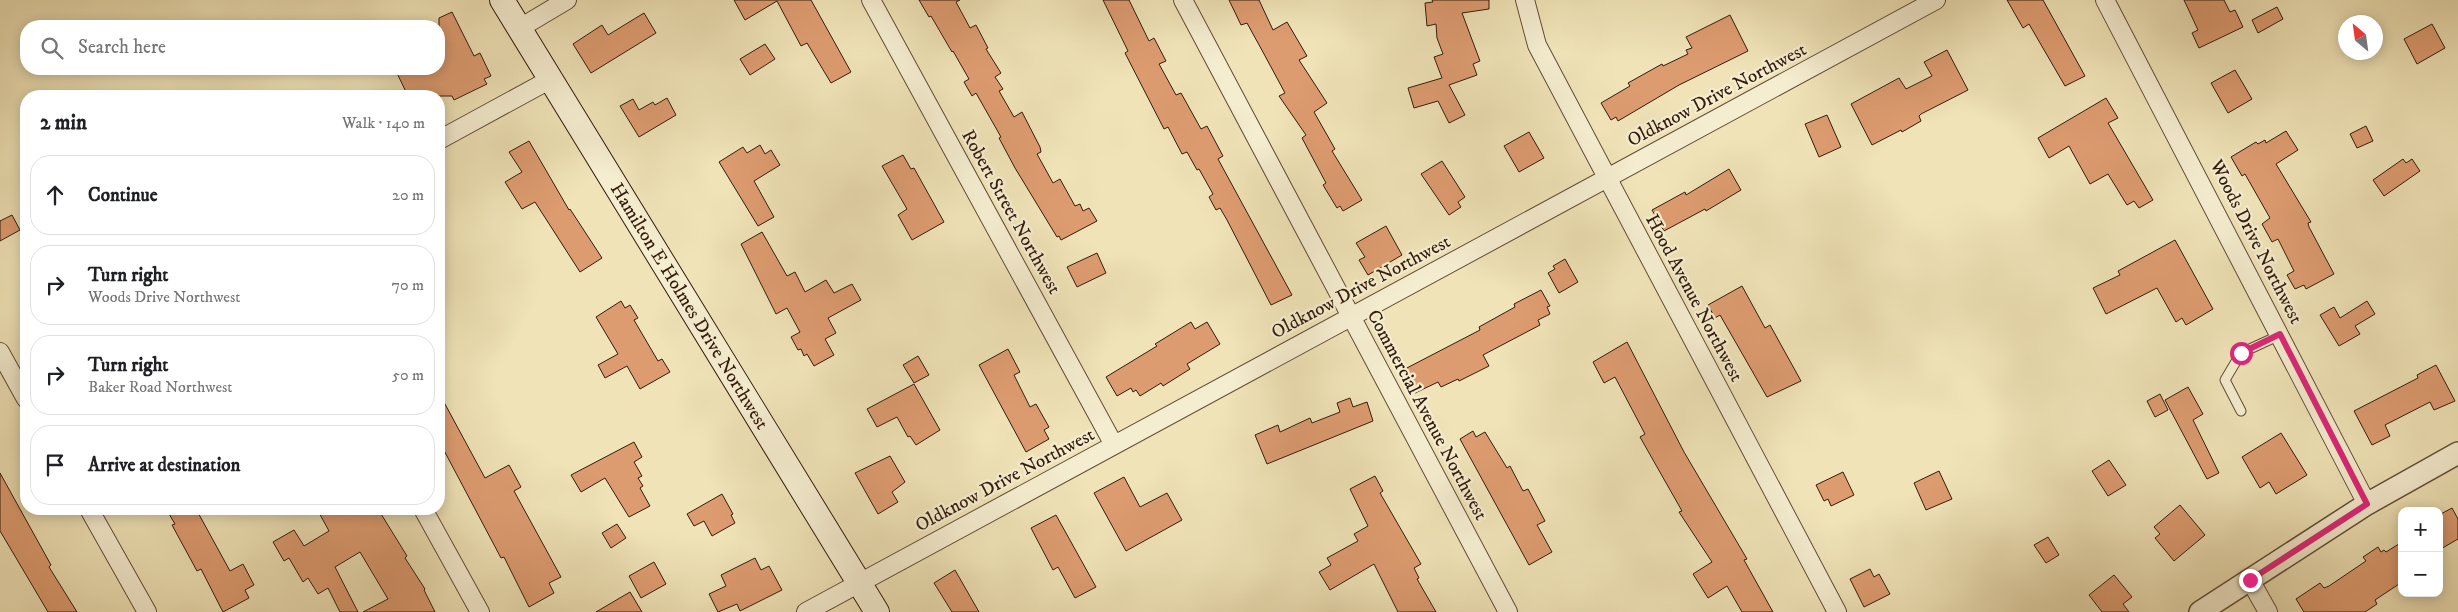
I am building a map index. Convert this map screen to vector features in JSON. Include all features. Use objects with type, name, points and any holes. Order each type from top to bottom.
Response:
[{"type":"main road","name":"Hamilton E Holmes Drive Northwest","points":[[502,0],[877,612]]},
{"type":"street","points":[[520,28],[567,0]]},
{"type":"street","name":"Robert Street Northwest","points":[[871,0],[1114,445]]},
{"type":"street","name":"Commercial Avenue Northwest","points":[[1183,0],[1508,612]]},
{"type":"street","name":"Hood Avenue Northwest","points":[[1525,0],[1528,19],[1536,45],[1837,612]]},
{"type":"street","name":"Oldknow Drive Northwest","points":[[806,612],[1936,0]]},
{"type":"street","name":"Woods Drive Northwest","points":[[2105,0],[2367,504]]},
{"type":"street","points":[[445,137],[551,79]]},
{"type":"street","points":[[0,352],[19,368]]},
{"type":"street","points":[[2200,612],[2367,504],[2458,453]]},
{"type":"street","points":[[91,515],[147,612]]},
{"type":"street","points":[[426,515],[480,612]]},
{"type":"street","points":[[2250,580],[2268,612]]},
{"type":"lane","points":[[2241,411],[2225,380],[2241,353],[2280,334]]},
{"type":"building","points":[[734,0],[811,0],[851,72],[831,83],[807,43],[801,46],[777,1],[745,20]]},
{"type":"building","points":[[919,0],[960,0],[956,2],[970,28],[976,25],[988,48],[986,49],[1001,73],[995,77],[1003,89],[999,91],[1014,117],[1022,112],[1040,147],[1041,152],[1037,154],[1053,183],[1060,179],[1075,206],[1080,204],[1083,211],[1089,208],[1097,221],[1061,240],[1059,236],[1057,237],[1015,168],[999,138],[1001,137],[976,93],[972,96],[964,82],[969,79],[953,51]]},
{"type":"building","points":[[1103,0],[1129,0],[1149,41],[1154,38],[1166,61],[1159,64],[1176,95],[1181,93],[1201,129],[1207,126],[1223,156],[1218,159],[1292,295],[1271,305],[1227,220],[1220,208],[1216,210],[1209,197],[1213,194],[1199,169],[1197,170],[1187,152],[1182,154],[1168,127],[1164,129],[1125,53],[1128,51]]},
{"type":"building","points":[[1229,0],[1259,0],[1273,30],[1287,22],[1307,56],[1299,60],[1327,103],[1314,112],[1335,149],[1332,151],[1362,200],[1343,211],[1340,206],[1337,208],[1323,185],[1326,183],[1302,138],[1306,135],[1279,96],[1285,93],[1247,23],[1241,25]]},
{"type":"building","points":[[1432,0],[1489,0],[1489,9],[1462,13],[1480,61],[1473,64],[1477,75],[1449,85],[1465,115],[1449,123],[1438,101],[1414,108],[1408,88],[1442,78],[1434,57],[1443,54],[1437,38],[1436,24],[1427,26],[1425,3],[1433,2]]},
{"type":"building","points":[[2007,0],[2043,0],[2085,76],[2065,86],[2029,24],[2023,28]]},
{"type":"building","points":[[2184,0],[2224,0],[2230,12],[2235,10],[2243,27],[2199,48],[2192,33],[2198,30]]},
{"type":"building","points":[[2277,7],[2283,19],[2258,33],[2252,20]]},
{"type":"building","points":[[452,12],[474,56],[480,53],[491,76],[484,79],[487,84],[454,100],[452,96],[445,96],[445,90],[405,90],[398,75],[445,75],[445,20],[439,20],[439,18]]},
{"type":"building","points":[[644,13],[656,33],[591,73],[573,44],[602,25],[608,35]]},
{"type":"building","points":[[1730,15],[1748,51],[1679,85],[1618,121],[1616,117],[1611,120],[1601,103],[1630,86],[1628,83],[1662,64],[1663,66],[1688,54],[1686,50],[1692,48],[1686,37]]},
{"type":"building","points":[[2432,24],[2445,48],[2417,64],[2404,39]]},
{"type":"building","points":[[765,44],[775,59],[750,75],[740,59]]},
{"type":"building","points":[[1947,50],[1968,90],[1921,114],[1919,116],[1921,121],[1902,132],[1901,130],[1872,145],[1851,104],[1899,78],[1906,89],[1932,76],[1924,62]]},
{"type":"building","points":[[2235,70],[2252,99],[2228,113],[2211,83]]},
{"type":"building","points":[[667,98],[676,115],[639,137],[620,106],[633,99],[639,110],[653,102],[655,105]]},
{"type":"building","points":[[2106,98],[2118,118],[2108,123],[2153,200],[2139,208],[2134,201],[2127,205],[2108,174],[2090,184],[2069,146],[2049,158],[2038,138]]},
{"type":"building","points":[[1827,115],[1841,147],[1819,157],[1805,124]]},
{"type":"building","points":[[2366,126],[2373,141],[2357,148],[2350,134]]},
{"type":"building","points":[[2286,131],[2298,150],[2276,164],[2311,222],[2308,223],[2309,227],[2334,274],[2306,289],[2304,285],[2295,289],[2287,275],[2294,271],[2278,239],[2272,242],[2262,224],[2270,218],[2245,174],[2242,176],[2231,157],[2256,142],[2258,144],[2265,140],[2266,143]]},
{"type":"building","points":[[1529,132],[1544,158],[1519,172],[1504,146]]},
{"type":"building","points":[[529,141],[569,210],[602,258],[580,272],[535,202],[522,209],[505,182],[522,172],[509,152]]},
{"type":"building","points":[[760,145],[765,154],[771,150],[780,165],[754,181],[774,217],[758,226],[719,162],[743,147],[747,153]]},
{"type":"building","points":[[903,155],[911,169],[914,168],[944,222],[912,240],[898,215],[907,209],[882,166]]},
{"type":"building","points":[[2403,159],[2406,163],[2412,159],[2420,171],[2384,196],[2373,180]]},
{"type":"building","points":[[1442,161],[1465,197],[1458,202],[1461,207],[1449,215],[1421,174]]},
{"type":"building","points":[[1729,169],[1741,190],[1706,211],[1705,209],[1664,231],[1652,210],[1685,192],[1686,195]]},
{"type":"building","points":[[12,215],[20,230],[0,241],[0,221]]},
{"type":"building","points":[[1386,226],[1402,255],[1368,275],[1359,260],[1365,257],[1356,243]]},
{"type":"building","points":[[762,232],[787,276],[795,272],[805,292],[826,280],[834,293],[852,284],[861,300],[828,318],[836,333],[825,339],[834,355],[814,366],[807,354],[804,356],[801,349],[798,350],[791,337],[800,332],[787,308],[776,314],[741,244]]},
{"type":"building","points":[[2175,240],[2213,309],[2186,325],[2182,318],[2176,322],[2157,288],[2106,314],[2093,288],[2120,275],[2118,271]]},
{"type":"building","points":[[1097,253],[1106,273],[1077,287],[1067,267]]},
{"type":"building","points":[[1565,259],[1578,282],[1559,293],[1548,273],[1555,269],[1553,266]]},
{"type":"building","points":[[1742,286],[1765,328],[1770,325],[1801,381],[1767,397],[1720,315],[1715,318],[1708,305]]},
{"type":"building","points":[[1541,290],[1550,306],[1547,307],[1550,314],[1538,320],[1540,325],[1483,355],[1489,366],[1459,381],[1458,379],[1441,387],[1438,382],[1415,393],[1403,370],[1480,330],[1479,327],[1515,307],[1514,304]]},
{"type":"building","points":[[621,301],[625,308],[630,305],[638,318],[634,320],[658,361],[662,359],[670,372],[640,389],[627,366],[605,378],[598,365],[618,354],[596,317]]},
{"type":"building","points":[[2367,301],[2375,314],[2355,326],[2360,334],[2339,346],[2320,315],[2334,307],[2340,318]]},
{"type":"building","points":[[1191,322],[1195,329],[1207,322],[1220,344],[1187,364],[1190,369],[1163,386],[1161,383],[1140,396],[1136,390],[1133,392],[1131,388],[1117,396],[1106,377],[1157,346],[1155,344]]},
{"type":"building","points":[[1627,342],[1684,452],[1747,559],[1744,560],[1773,612],[1742,612],[1727,586],[1708,598],[1693,574],[1712,562],[1679,512],[1682,511],[1640,437],[1645,434],[1615,377],[1604,383],[1593,362]]},
{"type":"building","points":[[1008,349],[1020,372],[1014,375],[1030,407],[1036,404],[1049,427],[1044,430],[1049,439],[1026,452],[979,365]]},
{"type":"building","points":[[918,356],[929,375],[914,383],[903,365]]},
{"type":"building","points":[[2436,365],[2455,401],[2434,410],[2430,402],[2385,425],[2390,436],[2372,445],[2354,411],[2418,378],[2417,375]]},
{"type":"building","points":[[914,384],[940,430],[916,445],[910,436],[908,437],[897,417],[877,427],[867,409]]},
{"type":"building","points":[[2188,387],[2203,414],[2193,420],[2219,473],[2207,479],[2165,400]]},
{"type":"building","points":[[2160,394],[2168,410],[2155,417],[2147,401]]},
{"type":"building","points":[[1350,398],[1353,407],[1367,402],[1373,421],[1267,464],[1255,435],[1278,425],[1280,432],[1310,418],[1312,423],[1340,412],[1337,403]]},
{"type":"building","points":[[445,404],[485,478],[509,465],[521,487],[514,491],[561,577],[549,583],[554,593],[529,607],[504,557],[501,558],[445,452]]},
{"type":"building","points":[[1473,431],[1476,437],[1485,432],[1507,468],[1510,466],[1523,491],[1528,489],[1545,521],[1537,525],[1552,552],[1529,565],[1460,439]]},
{"type":"building","points":[[2281,433],[2307,475],[2276,494],[2269,482],[2260,488],[2242,457]]},
{"type":"building","points":[[634,442],[642,457],[634,462],[642,476],[638,478],[643,486],[640,488],[650,506],[629,517],[605,478],[581,492],[571,475]]},
{"type":"building","points":[[890,456],[905,482],[892,492],[898,502],[878,514],[855,473]]},
{"type":"building","points":[[2109,460],[2126,485],[2108,496],[2092,471]]},
{"type":"building","points":[[1939,471],[1952,499],[1926,510],[1914,483]]},
{"type":"building","points":[[1843,472],[1854,495],[1831,506],[1828,499],[1824,501],[1816,485]]},
{"type":"building","points":[[0,473],[20,509],[20,515],[23,515],[51,565],[49,567],[77,612],[48,612],[0,531]]},
{"type":"building","points":[[1375,476],[1383,491],[1380,493],[1421,564],[1414,568],[1419,578],[1417,579],[1436,612],[1398,612],[1374,564],[1330,590],[1319,572],[1331,565],[1327,558],[1358,541],[1354,534],[1368,526],[1350,489]]},
{"type":"building","points":[[1124,477],[1140,507],[1167,493],[1182,520],[1126,551],[1094,493]]},
{"type":"building","points":[[722,494],[733,514],[731,515],[735,523],[712,536],[704,521],[694,526],[687,514]]},
{"type":"building","points":[[2180,505],[2205,535],[2174,561],[2155,538],[2160,534],[2154,527]]},
{"type":"building","points":[[2452,508],[2458,519],[2458,539],[2443,548],[2443,513]]},
{"type":"building","points":[[170,515],[199,515],[230,571],[243,564],[254,585],[245,590],[249,598],[223,612],[201,569],[197,571],[172,525],[175,524]]},
{"type":"building","points":[[320,515],[382,515],[407,556],[405,558],[425,589],[435,612],[363,612],[388,599],[360,552],[335,567],[358,612],[340,612],[328,588],[318,594],[308,578],[303,582],[289,558],[284,561],[273,542],[294,530],[304,546],[329,531]]},
{"type":"building","points":[[1056,515],[1096,587],[1075,598],[1058,567],[1053,570],[1031,528]]},
{"type":"building","points":[[617,524],[626,538],[611,548],[602,533]]},
{"type":"building","points":[[2048,537],[2059,555],[2046,563],[2034,545]]},
{"type":"building","points":[[2398,544],[2398,585],[2375,600],[2377,604],[2365,612],[2304,612],[2296,599],[2320,583],[2324,588],[2329,586],[2366,561],[2363,557],[2378,547],[2381,552],[2384,550],[2386,552]]},
{"type":"building","points":[[755,558],[761,570],[769,566],[782,590],[740,611],[737,604],[718,612],[709,594],[726,586],[721,575]]},
{"type":"building","points":[[654,562],[666,584],[641,598],[629,576]]},
{"type":"building","points":[[1870,569],[1874,577],[1879,574],[1890,594],[1864,607],[1850,579]]},
{"type":"building","points":[[955,570],[979,612],[952,612],[934,583]]},
{"type":"building","points":[[2114,575],[2132,597],[2123,604],[2129,612],[2102,612],[2089,595]]},
{"type":"building","points":[[630,592],[642,612],[596,612]]},
{"type":"route","points":[[2241,353],[2280,334],[2367,504],[2250,580]]}]
